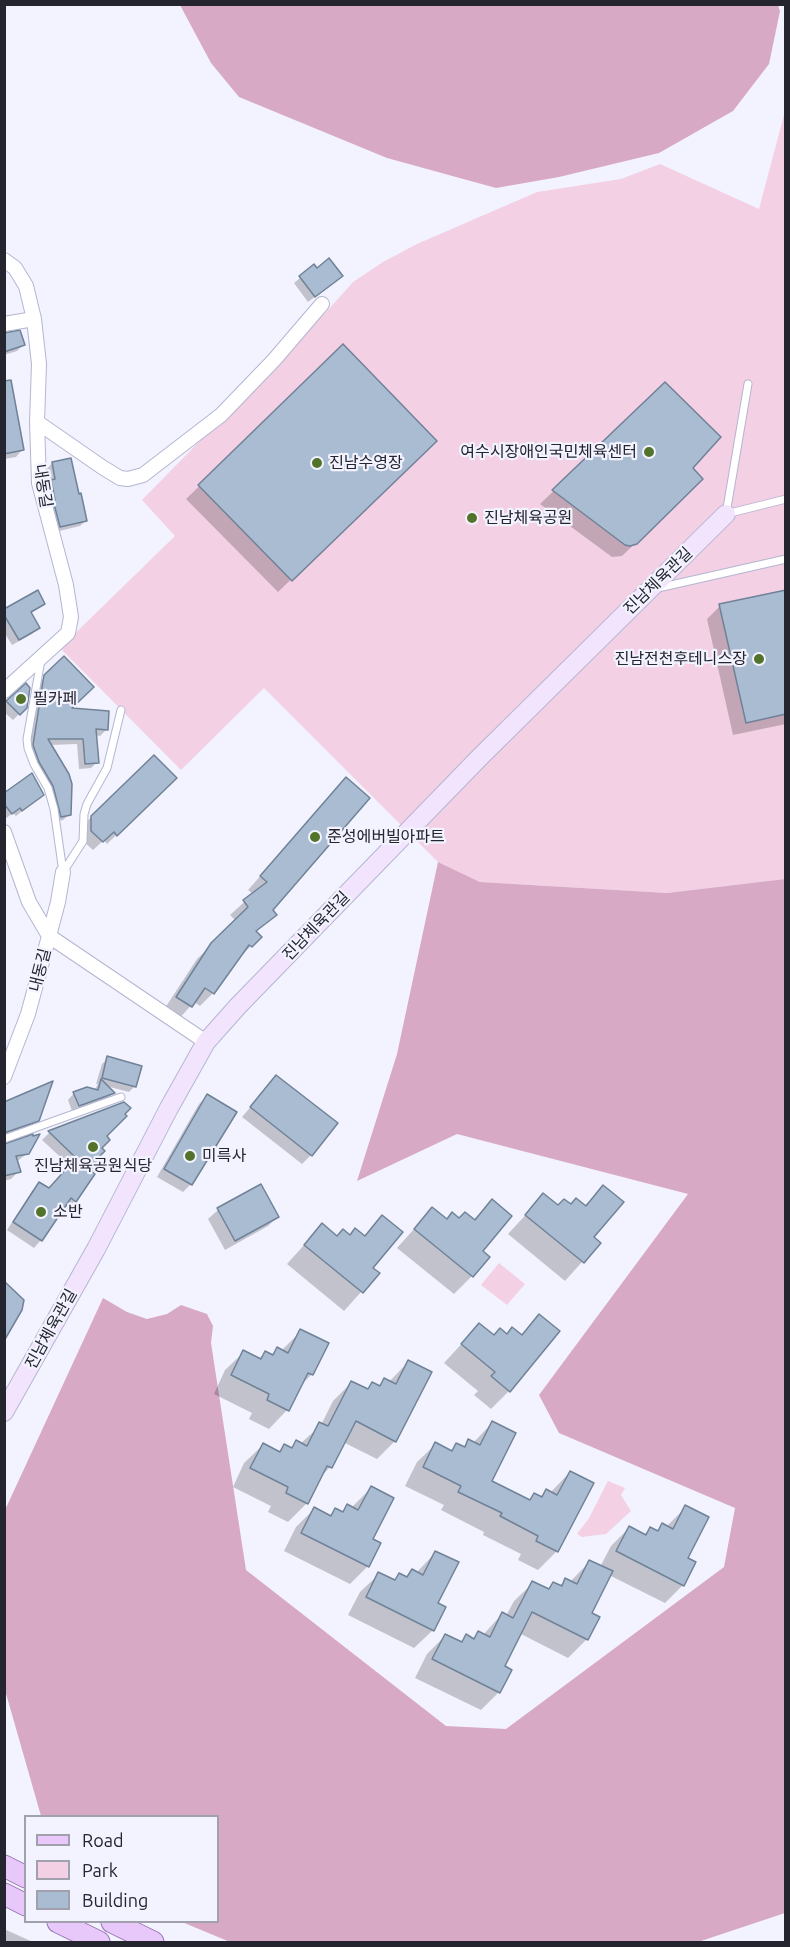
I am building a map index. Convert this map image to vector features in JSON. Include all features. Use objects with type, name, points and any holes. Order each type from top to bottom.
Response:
[{"type":"main road","points":[[4,1866],[24,1876]]},
{"type":"main road","points":[[4,1894],[24,1904]]},
{"type":"main road","points":[[60,1923],[99,1942]]},
{"type":"main road","points":[[114,1923],[153,1942]]},
{"type":"street","name":"내동길","points":[[4,260],[15,268],[26,286],[34,319],[39,364],[37,422],[39,483],[66,585],[71,617],[68,633],[4,691]]},
{"type":"street","points":[[37,422],[120,478],[128,479],[143,475],[221,415],[274,360],[322,304]]},
{"type":"street","points":[[4,324],[34,319]]},
{"type":"street","name":"진남체육관길","points":[[4,1412],[96,1249],[206,1042],[238,1006],[480,757],[726,514]]},
{"type":"street","name":"내동길","points":[[4,832],[29,902],[49,936],[33,999],[4,1077]]},
{"type":"street","points":[[63,872],[49,936],[206,1042]]},
{"type":"lane","points":[[748,384],[726,514],[786,499]]},
{"type":"lane","points":[[646,591],[786,559]]},
{"type":"lane","points":[[42,657],[27,748],[48,788],[54,808],[63,872]]},
{"type":"lane","points":[[63,872],[83,841],[84,814],[87,804],[104,777],[121,710]]},
{"type":"lane","points":[[4,1139],[121,1097]]},
{"type":"green space","name":"진남체육공원","points":[[785,111],[785,879],[667,893],[480,882],[438,862],[264,688],[181,770],[60,648],[175,536],[142,500],[353,282],[383,262],[417,244],[537,192],[621,179],[660,164],[759,209]]},
{"type":"green space","points":[[499,1263],[525,1284],[507,1305],[481,1285]]},
{"type":"green space","points":[[608,1481],[625,1488],[621,1495],[631,1511],[606,1534],[582,1537],[577,1534],[589,1518]]},
{"type":"shaded area","points":[[180,5],[778,5],[780,11],[769,64],[733,111],[659,153],[559,177],[496,188],[387,158],[239,97],[211,63]]},
{"type":"shaded area","points":[[438,862],[480,882],[667,893],[785,879],[785,1913],[698,1942],[230,1942],[184,1923],[219,1923],[219,1815],[41,1815],[5,1690],[5,1510],[103,1298],[127,1312],[147,1319],[167,1314],[181,1305],[207,1314],[213,1326],[211,1343],[246,1570],[446,1726],[506,1729],[724,1567],[735,1508],[559,1433],[539,1395],[688,1194],[457,1134],[357,1181],[397,1054]]},
{"type":"building","points":[[329,258],[343,276],[315,297],[299,276],[314,264],[317,268]]},
{"type":"building","points":[[20,330],[25,345],[4,352],[4,333]]},
{"type":"building","name":"진남수영장","points":[[343,344],[437,441],[292,581],[198,485]]},
{"type":"building","points":[[11,380],[24,450],[4,454],[4,381]]},
{"type":"building","name":"여수시장애인국민체육센터","points":[[665,382],[721,437],[693,468],[703,479],[637,544],[625,545],[552,490]]},
{"type":"building","points":[[71,458],[87,521],[60,527],[53,500],[55,500],[51,480],[55,479],[52,462]]},
{"type":"building","points":[[38,590],[45,604],[31,612],[40,628],[19,640],[4,615],[4,609]]},
{"type":"building","name":"진남전천후테니스장","points":[[786,590],[786,714],[746,723],[719,604]]},
{"type":"building","points":[[64,656],[94,687],[72,708],[109,711],[108,730],[96,729],[99,763],[85,764],[83,739],[48,739],[69,774],[72,784],[71,815],[61,817],[53,786],[39,762],[33,745],[44,675]]},
{"type":"building","points":[[26,683],[30,688],[27,708],[20,715],[6,701]]},
{"type":"building","points":[[154,755],[177,778],[117,836],[114,832],[103,842],[91,831],[91,816]]},
{"type":"building","points":[[32,773],[44,795],[22,811],[20,808],[12,814],[4,804],[4,793]]},
{"type":"building","points":[[346,777],[370,798],[273,910],[277,915],[256,931],[262,937],[252,947],[249,945],[214,994],[205,988],[192,1007],[176,997],[211,943],[248,907],[243,900],[267,882],[260,876]]},
{"type":"building","points":[[107,1056],[142,1066],[136,1087],[102,1078]]},
{"type":"building","points":[[276,1075],[338,1123],[312,1156],[250,1107]]},
{"type":"building","points":[[101,1079],[115,1093],[79,1106],[73,1092],[87,1087],[98,1090]]},
{"type":"building","points":[[53,1081],[39,1121],[4,1133],[4,1102]]},
{"type":"building","points":[[207,1094],[237,1112],[192,1185],[164,1169]]},
{"type":"building","points":[[124,1102],[131,1108],[125,1114],[127,1116],[107,1136],[110,1140],[102,1148],[105,1151],[99,1157],[102,1159],[91,1170],[95,1174],[76,1202],[71,1198],[42,1241],[13,1222],[39,1182],[49,1188],[76,1158],[48,1131]]},
{"type":"building","points":[[33,1134],[33,1136],[40,1134],[29,1154],[16,1156],[21,1172],[4,1176],[4,1144]]},
{"type":"building","points":[[261,1184],[279,1217],[235,1241],[217,1208]]},
{"type":"building","points":[[603,1185],[624,1202],[594,1237],[601,1243],[584,1263],[525,1215],[543,1193],[558,1205],[564,1199],[571,1204],[576,1198],[586,1206]]},
{"type":"building","points":[[492,1199],[512,1216],[483,1251],[490,1257],[473,1277],[414,1229],[432,1207],[447,1219],[452,1212],[459,1218],[465,1212],[475,1220]]},
{"type":"building","points":[[382,1215],[403,1232],[373,1268],[380,1273],[363,1293],[304,1245],[322,1223],[337,1236],[343,1229],[350,1235],[355,1228],[365,1236]]},
{"type":"building","points":[[4,1281],[24,1300],[22,1310],[4,1341]]},
{"type":"building","points":[[539,1314],[560,1331],[510,1392],[491,1376],[495,1372],[461,1344],[479,1323],[494,1335],[500,1328],[507,1334],[512,1327],[522,1335]]},
{"type":"building","points":[[300,1329],[329,1343],[313,1375],[308,1373],[289,1411],[267,1400],[269,1394],[231,1375],[243,1350],[261,1359],[265,1351],[273,1355],[277,1347],[288,1353]]},
{"type":"building","points":[[408,1360],[432,1372],[396,1442],[356,1421],[332,1468],[327,1466],[308,1504],[286,1493],[288,1487],[250,1468],[263,1443],[280,1452],[284,1444],[292,1448],[296,1440],[307,1446],[319,1422],[328,1426],[351,1381],[368,1389],[372,1382],[380,1386],[384,1378],[396,1384]]},
{"type":"building","points":[[492,1421],[516,1433],[492,1481],[530,1500],[534,1493],[542,1497],[546,1489],[557,1495],[570,1471],[594,1483],[558,1552],[536,1541],[538,1536],[500,1516],[502,1513],[458,1492],[461,1486],[423,1467],[435,1442],[452,1451],[456,1443],[465,1447],[468,1439],[480,1445]]},
{"type":"building","points":[[371,1486],[394,1498],[373,1539],[381,1543],[369,1567],[301,1533],[314,1507],[331,1516],[335,1508],[343,1512],[347,1504],[358,1510]]},
{"type":"building","points":[[685,1505],[709,1517],[688,1558],[696,1562],[684,1586],[616,1551],[629,1526],[646,1535],[650,1527],[658,1531],[662,1523],[673,1529]]},
{"type":"building","points":[[435,1551],[459,1562],[438,1603],[446,1607],[434,1631],[366,1597],[378,1572],[395,1580],[399,1573],[407,1577],[412,1569],[423,1575]]},
{"type":"building","points":[[589,1560],[613,1571],[592,1613],[600,1617],[588,1640],[532,1612],[505,1666],[512,1670],[500,1693],[432,1659],[445,1634],[462,1642],[466,1634],[474,1639],[478,1631],[490,1637],[502,1612],[513,1618],[532,1581],[549,1589],[553,1582],[562,1586],[565,1578],[577,1584]]},
{"type":"place","name":"여수시장애인국민체육센터","points":[[649,452]]},
{"type":"place","name":"진남수영장","points":[[317,463]]},
{"type":"place","name":"진남체육공원","points":[[472,518]]},
{"type":"place","name":"진남전천후테니스장","points":[[759,659]]},
{"type":"place","name":"필카페","points":[[21,699]]},
{"type":"place","name":"준성에버빌아파트","points":[[315,837]]},
{"type":"place","name":"진남체육공원식당","points":[[93,1147]]},
{"type":"place","name":"미륵사","points":[[190,1156]]},
{"type":"place","name":"소반","points":[[41,1212]]}]
